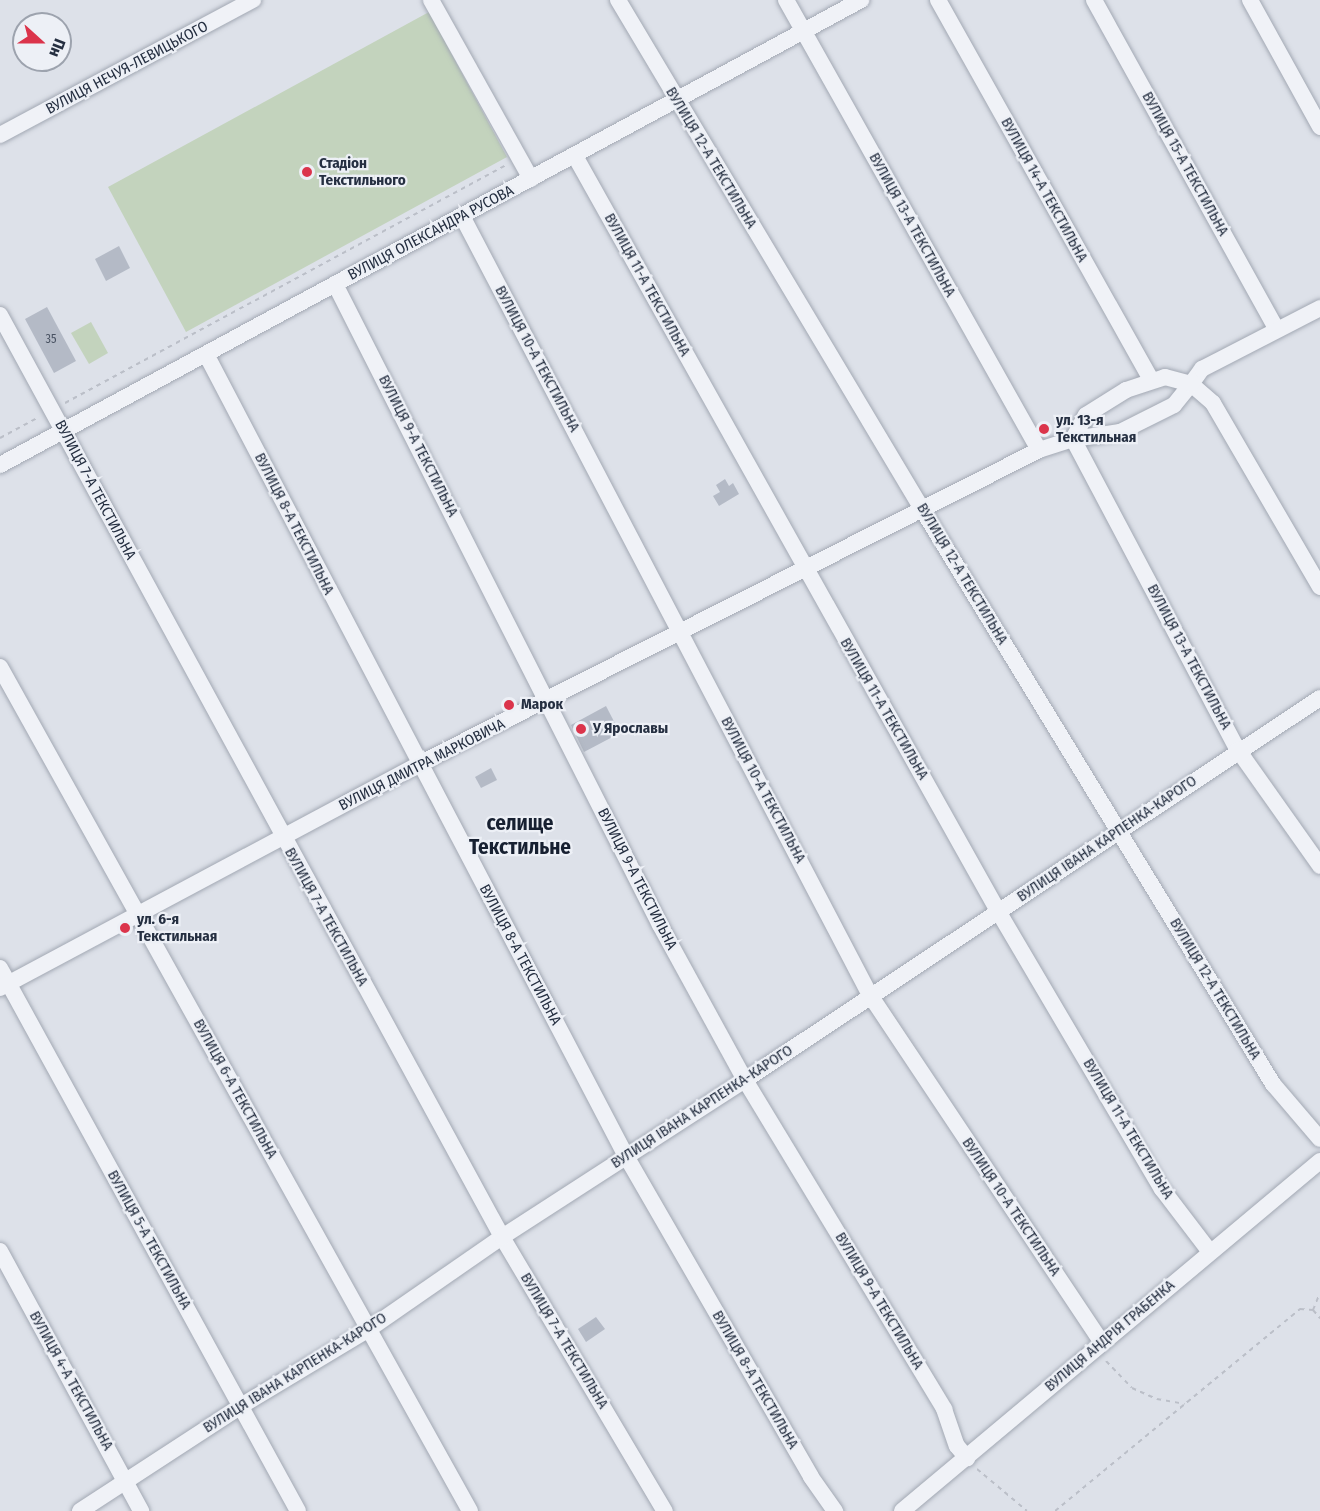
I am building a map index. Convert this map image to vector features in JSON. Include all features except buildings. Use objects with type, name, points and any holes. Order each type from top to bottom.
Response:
[{"type":"street","name":"ВУЛИЦЯ НЕЧУЯ-ЛЕВИЦЬКОГО","points":[[0,135],[253,0]]},
{"type":"street","points":[[431,0],[531,179]]},
{"type":"street","name":"ВУЛИЦЯ 12-А ТЕКСТИЛЬНА","points":[[618,0],[676,101],[922,509],[1273,1084],[1320,1139]]},
{"type":"street","name":"ВУЛИЦЯ 13-А ТЕКСТИЛЬНА","points":[[786,0],[1039,450]]},
{"type":"street","name":"ВУЛИЦЯ ОЛЕКСАНДРА РУСОВА","points":[[0,465],[207,356],[335,284],[861,0]]},
{"type":"street","name":"ВУЛИЦЯ 14-А ТЕКСТИЛЬНА","points":[[938,0],[1151,380]]},
{"type":"street","name":"ВУЛИЦЯ 15-А ТЕКСТИЛЬНА","points":[[1094,0],[1276,328]]},
{"type":"street","points":[[1250,0],[1320,127]]},
{"type":"street","name":"ВУЛИЦЯ 11-А ТЕКСТИЛЬНА","points":[[575,156],[803,568],[998,911],[1162,1189],[1210,1252]]},
{"type":"street","name":"ВУЛИЦЯ 10-А ТЕКСТИЛЬНА","points":[[462,216],[870,995],[1098,1345]]},
{"type":"street","name":"ВУЛИЦЯ 9-А ТЕКСТИЛЬНА","points":[[335,284],[660,925],[745,1080],[944,1408],[957,1446],[967,1458]]},
{"type":"street","name":"ВУЛИЦЯ ДМИТРА МАРКОВИЧА","points":[[4,986],[419,764],[548,702],[803,568],[1039,450],[1073,439],[1120,432],[1174,405],[1202,369],[1276,328],[1320,308]]},
{"type":"street","name":"ВУЛИЦЯ 7-А ТЕКСТИЛЬНА","points":[[0,315],[502,1237],[665,1511]]},
{"type":"street","name":"ВУЛИЦЯ 8-А ТЕКСТИЛЬНА","points":[[207,356],[626,1156],[811,1477],[835,1511]]},
{"type":"street","points":[[1073,439],[1086,415],[1151,380],[1165,377],[1191,384],[1213,402],[1320,587]]},
{"type":"street","name":"ВУЛИЦЯ 13-А ТЕКСТИЛЬНА","points":[[1073,439],[1238,750],[1320,866]]},
{"type":"street","name":"ВУЛИЦЯ 6-А ТЕКСТИЛЬНА","points":[[0,667],[470,1511]]},
{"type":"street","name":"ВУЛИЦЯ ІВАНА КАРПЕНКА-КАРОГО","points":[[80,1511],[241,1406],[369,1329],[502,1237],[745,1080],[1238,750],[1320,698]]},
{"type":"street","name":"ВУЛИЦЯ 5-А ТЕКСТИЛЬНА","points":[[0,968],[4,986],[298,1511]]},
{"type":"street","name":"ВУЛИЦЯ АНДРІЯ ГРАБЕНКА","points":[[902,1511],[1320,1161]]},
{"type":"street","name":"ВУЛИЦЯ 4-А ТЕКСТИЛЬНА","points":[[0,1251],[141,1511]]},
{"type":"path","points":[[0,438],[519,158]]},
{"type":"path","points":[[1313,1310],[1320,1293]]},
{"type":"path","points":[[1055,1511],[1300,1309],[1313,1310],[1320,1318]]},
{"type":"path","points":[[1098,1345],[1132,1388],[1157,1399],[1185,1404]]},
{"type":"path","points":[[967,1458],[999,1490],[1027,1511]]},
{"type":"green space","name":"Стадіон Текстильного","points":[[429,12],[507,157],[186,332],[108,187]]},
{"type":"green space","points":[[91,322],[108,353],[89,364],[71,333]]},
{"type":"place","name":"Стадіон Текстильного","points":[[307,172]]},
{"type":"place","name":"ул. 13-я Текстильная","points":[[1044,429]]},
{"type":"place","name":"Марок","points":[[509,705]]},
{"type":"place","name":"У Ярославы","points":[[581,729]]},
{"type":"place","name":"ул. 6-я Текстильная","points":[[125,928]]},
{"type":"district","name":"селище Текстильне","points":[[520,835]]}]
